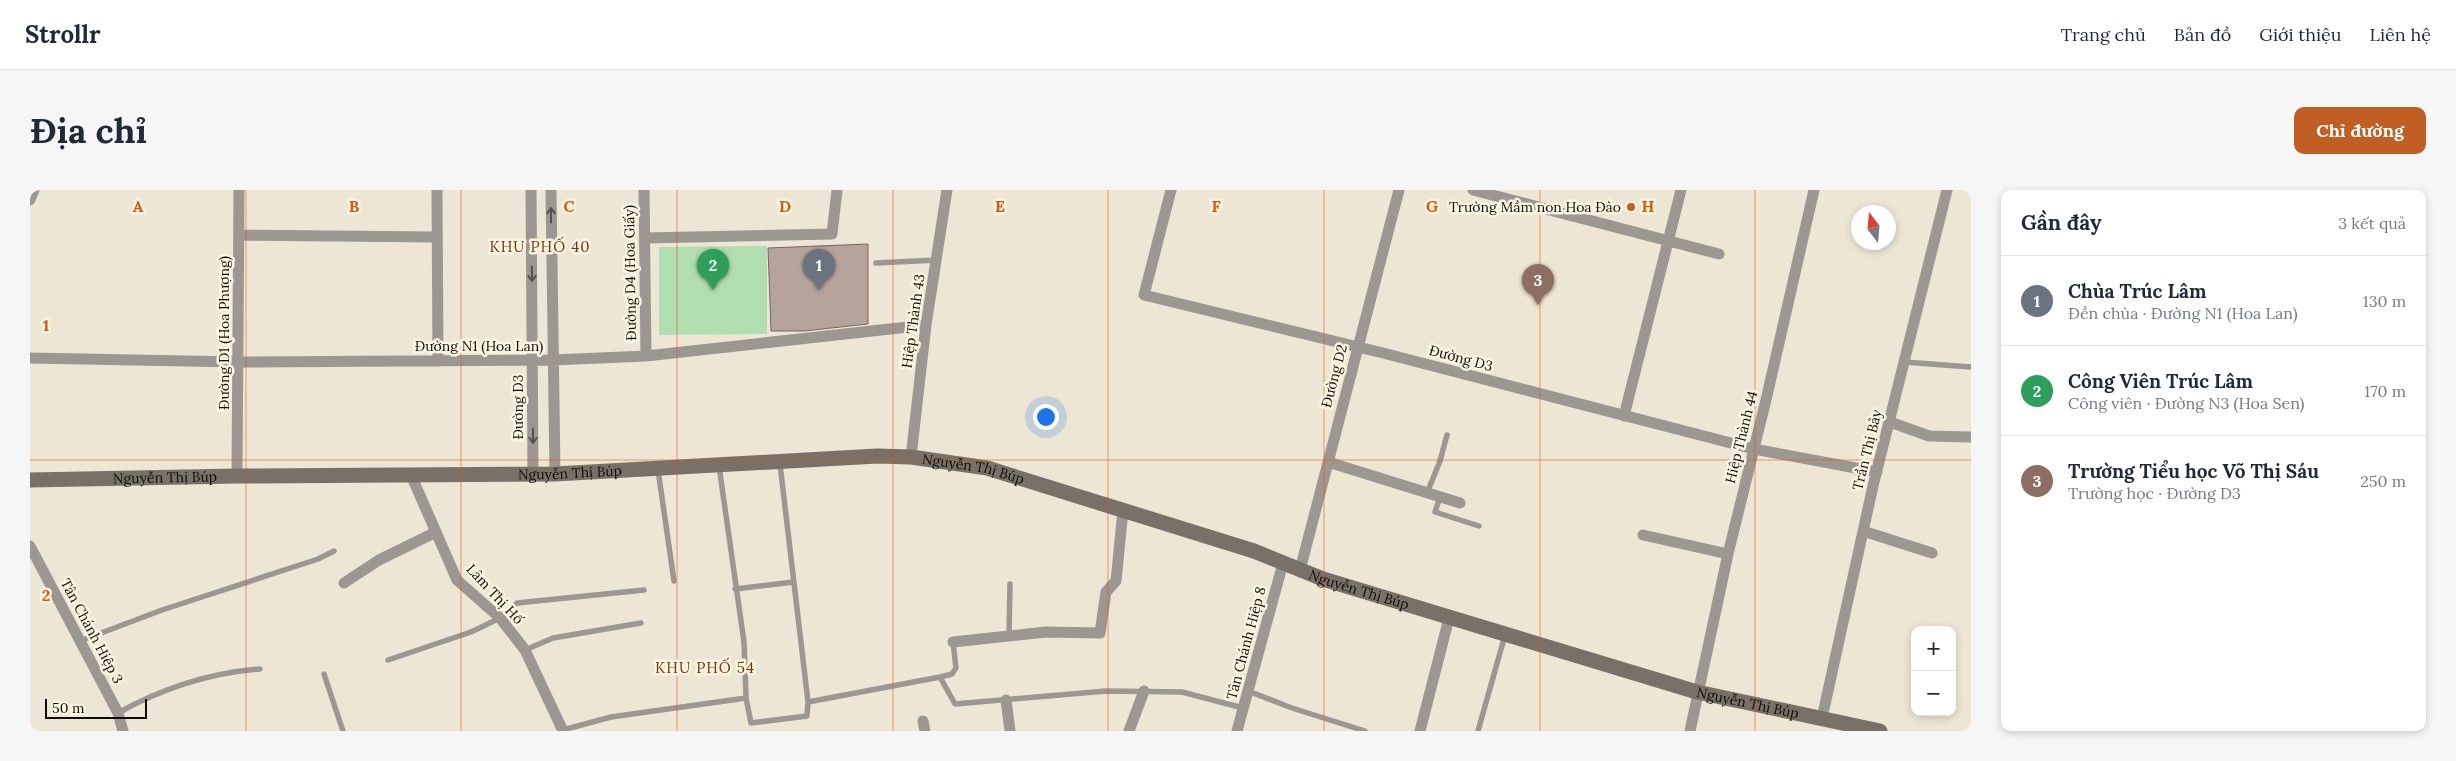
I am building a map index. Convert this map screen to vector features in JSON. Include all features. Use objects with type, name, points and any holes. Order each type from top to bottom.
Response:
[{"type":"street","points":[[30,200],[34,190]]},
{"type":"street","name":"Đường D1 (Hoa Phượng)","points":[[238,476],[239,190]]},
{"type":"street","points":[[437,190],[438,361]]},
{"type":"street","name":"Đường D3","points":[[530,190],[533,474]]},
{"type":"street","points":[[551,190],[555,474]]},
{"type":"street","name":"Đường D4 (Hoa Giấy)","points":[[644,190],[646,356]]},
{"type":"street","points":[[645,238],[832,234],[837,190]]},
{"type":"street","name":"Hiệp Thành 43","points":[[911,456],[926,325],[947,190]]},
{"type":"street","name":"Đường D3","points":[[1171,190],[1144,295],[1358,347],[1754,449],[1877,472]]},
{"type":"street","name":"Đường D2","points":[[1300,570],[1399,190]]},
{"type":"street","points":[[1473,190],[1502,194],[1719,254]]},
{"type":"street","points":[[1624,416],[1681,190]]},
{"type":"street","name":"Hiệp Thành 44","points":[[1690,731],[1728,554],[1814,190]]},
{"type":"street","name":"Trần Thị Bảy","points":[[1822,718],[1877,472],[1947,190]]},
{"type":"street","points":[[239,235],[437,237]]},
{"type":"street","name":"Đường N1 (Hoa Lan)","points":[[30,358],[239,362],[532,361],[646,356],[926,325]]},
{"type":"street","points":[[1890,422],[1929,436],[1971,437]]},
{"type":"street","name":"Nguyễn Thị Búp","points":[[30,480],[411,474],[555,474],[877,456],[911,456],[987,468],[1254,551],[1300,570],[1449,618],[1698,692],[1822,718],[1854,729],[1880,731]]},
{"type":"street","points":[[1328,462],[1460,503]]},
{"type":"street","name":"Lâm Thị Hố","points":[[411,474],[457,580],[500,618],[525,650],[563,731]]},
{"type":"street","points":[[953,642],[1009,635],[1066,631],[1100,633],[1106,592],[1116,581],[1123,510]]},
{"type":"street","points":[[344,583],[379,560],[436,532]]},
{"type":"street","points":[[1863,532],[1932,554]]},
{"type":"street","points":[[1643,535],[1728,554]]},
{"type":"street","name":"Tân Chánh Hiệp 3","points":[[30,546],[118,714],[123,731]]},
{"type":"street","name":"Tân Chánh Hiệp 8","points":[[1237,731],[1283,563]]},
{"type":"street","points":[[1420,731],[1449,618]]},
{"type":"street","points":[[1129,731],[1144,692]]},
{"type":"street","points":[[1006,700],[1010,731]]},
{"type":"lane","points":[[876,263],[937,260]]},
{"type":"lane","points":[[1904,362],[1971,366]]},
{"type":"lane","points":[[1427,493],[1440,461],[1447,435]]},
{"type":"lane","points":[[719,465],[744,642],[746,698],[751,723],[807,716],[808,702],[780,461]]},
{"type":"lane","points":[[658,468],[674,581]]},
{"type":"lane","points":[[1440,497],[1435,512],[1480,526]]},
{"type":"lane","points":[[80,641],[162,610],[318,559],[334,551]]},
{"type":"lane","points":[[735,589],[794,582]]},
{"type":"lane","points":[[1009,635],[1010,584]]},
{"type":"lane","points":[[388,660],[471,632],[500,618],[517,603],[644,590]]},
{"type":"lane","points":[[525,650],[554,638],[641,623]]},
{"type":"lane","points":[[1478,731],[1505,635]]},
{"type":"lane","points":[[808,702],[952,674],[956,668],[953,642]]},
{"type":"lane","points":[[118,714],[146,698],[181,683],[232,671],[260,669]]},
{"type":"lane","points":[[324,674],[343,731]]},
{"type":"lane","points":[[940,677],[955,704],[1106,691],[1182,692],[1243,708]]},
{"type":"lane","points":[[1248,691],[1292,708],[1365,731]]},
{"type":"lane","points":[[563,731],[611,717],[746,698]]},
{"type":"green space","points":[[767,246],[767,334],[659,335],[659,247]]},
{"type":"building","points":[[868,244],[868,324],[804,331],[771,331],[768,248]]},
{"type":"place","name":"Trường Mầm non Hoa Đào","points":[[1631,207]]},
{"type":"place","name":"Công Viên Trúc Lâm","points":[[713,290]]},
{"type":"place","name":"Chùa Trúc Lâm","points":[[819,290]]},
{"type":"place","name":"Trường Tiểu học Võ Thị Sáu","points":[[1538,305]]},
{"type":"district","name":"KHU PHỐ 40","points":[[540,247]]},
{"type":"district","name":"KHU PHỐ 54","points":[[705,668]]}]
